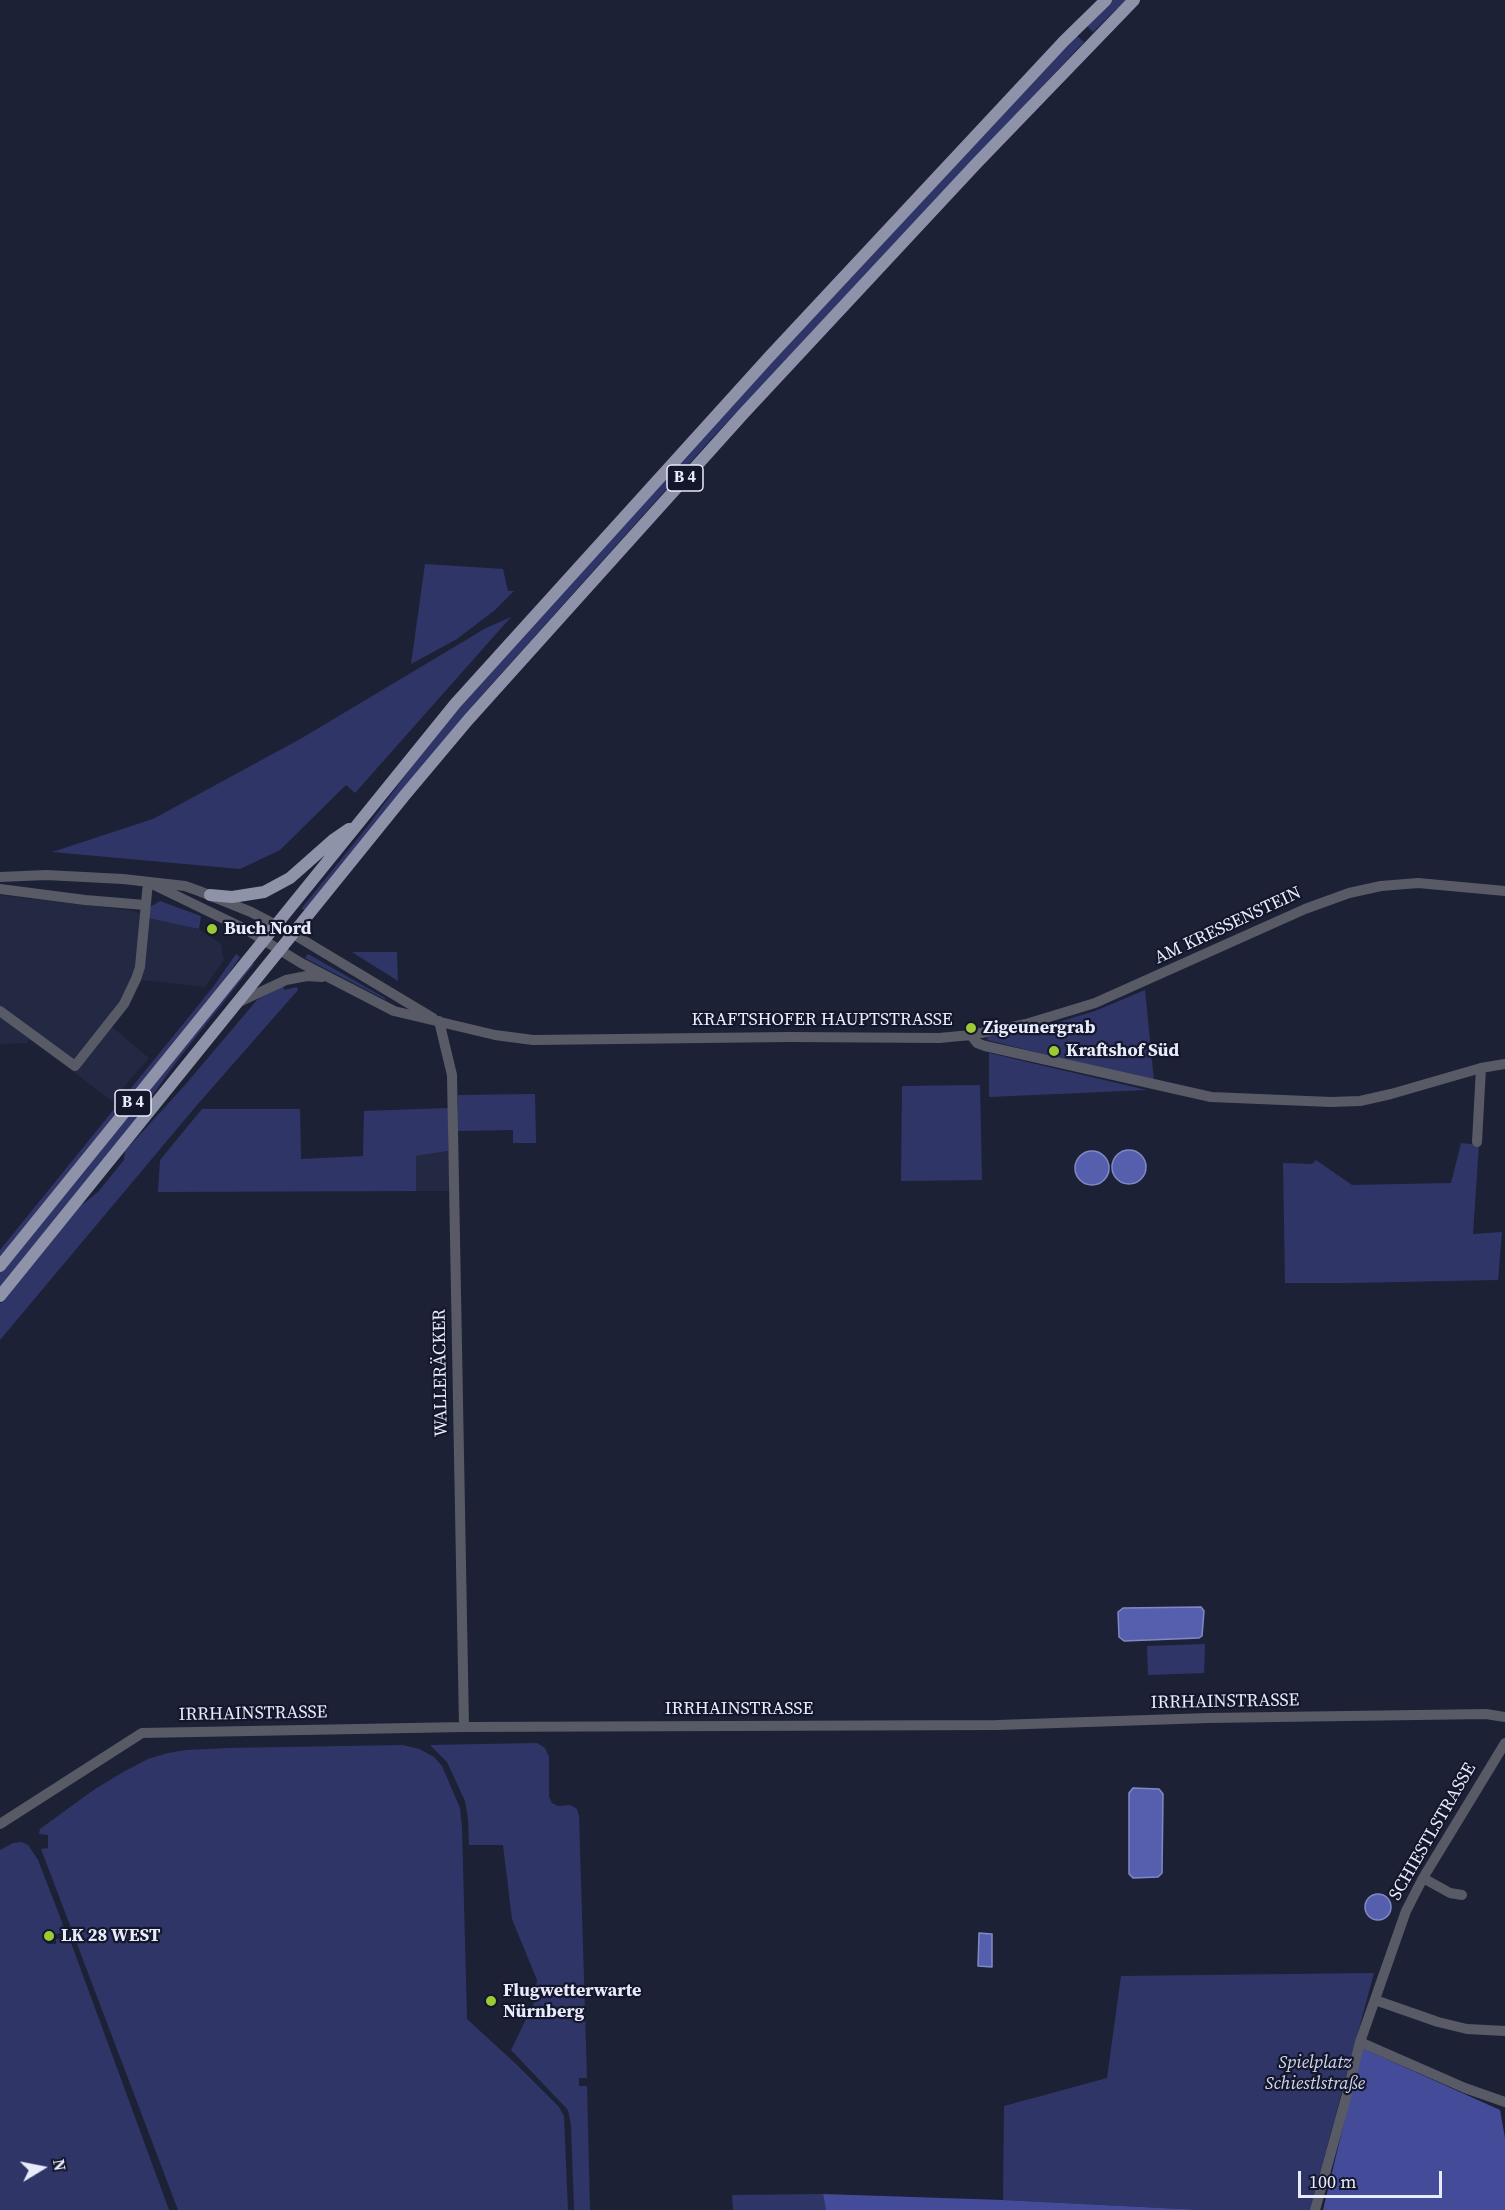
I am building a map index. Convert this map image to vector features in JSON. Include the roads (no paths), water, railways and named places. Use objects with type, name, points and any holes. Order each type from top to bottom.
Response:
[{"type":"main road","name":"B 4","points":[[0,1266],[455,704],[770,356],[1064,41],[1106,0]]},
{"type":"main road","name":"B 4","points":[[0,1296],[405,795],[483,703],[744,413],[1134,0]]},
{"type":"main road","name":"B 4","points":[[210,895],[232,897],[264,892],[290,878],[333,840],[360,822]]},
{"type":"street","name":"KRAFTSHOFER HAUPTSTRASSE","points":[[0,877],[46,875],[185,886],[277,925],[438,1021]]},
{"type":"street","name":"KRAFTSHOFER HAUPTSTRASSE","points":[[148,882],[265,939],[328,978],[403,1014],[495,1035],[533,1040],[939,1038],[971,1035],[985,1046],[1212,1096],[1331,1102],[1360,1101],[1481,1068],[1505,1064]]},
{"type":"street","points":[[0,1011],[75,1066],[124,1004],[136,979],[140,967],[148,882]]},
{"type":"street","name":"AM KRESSENSTEIN","points":[[971,1035],[1045,1019],[1107,999],[1305,909],[1349,892],[1381,886],[1418,883],[1505,891]]},
{"type":"street","points":[[0,889],[145,905]]},
{"type":"street","points":[[239,1002],[286,980],[307,976],[328,978]]},
{"type":"street","name":"WALLERÄCKER","points":[[438,1021],[452,1075],[464,1727]]},
{"type":"street","points":[[1477,1142],[1481,1068]]},
{"type":"street","name":"IRRHAINSTRASSE","points":[[0,1824],[142,1733],[464,1727],[997,1725],[1208,1718],[1486,1714],[1505,1717]]},
{"type":"street","name":"SCHIESTLSTRASSE","points":[[1315,2210],[1360,2042],[1396,1935],[1423,1878],[1505,1743]]},
{"type":"street","points":[[1423,1878],[1450,1893],[1462,1895]]},
{"type":"street","points":[[1375,2000],[1438,2022],[1467,2029],[1505,2031]]},
{"type":"street","points":[[1360,2042],[1505,2103]]},
{"type":"place","name":"Buch Nord","points":[[212,929]]},
{"type":"place","name":"Zigeunergrab","points":[[971,1028]]},
{"type":"place","name":"Kraftshof Süd","points":[[1054,1051]]},
{"type":"place","name":"LK 28 WEST","points":[[49,1936]]},
{"type":"place","name":"Flugwetterwarte Nürnberg","points":[[491,2001]]},
{"type":"park label","name":"Spielplatz Schiestlstraße","points":[[1315,2073]]}]
